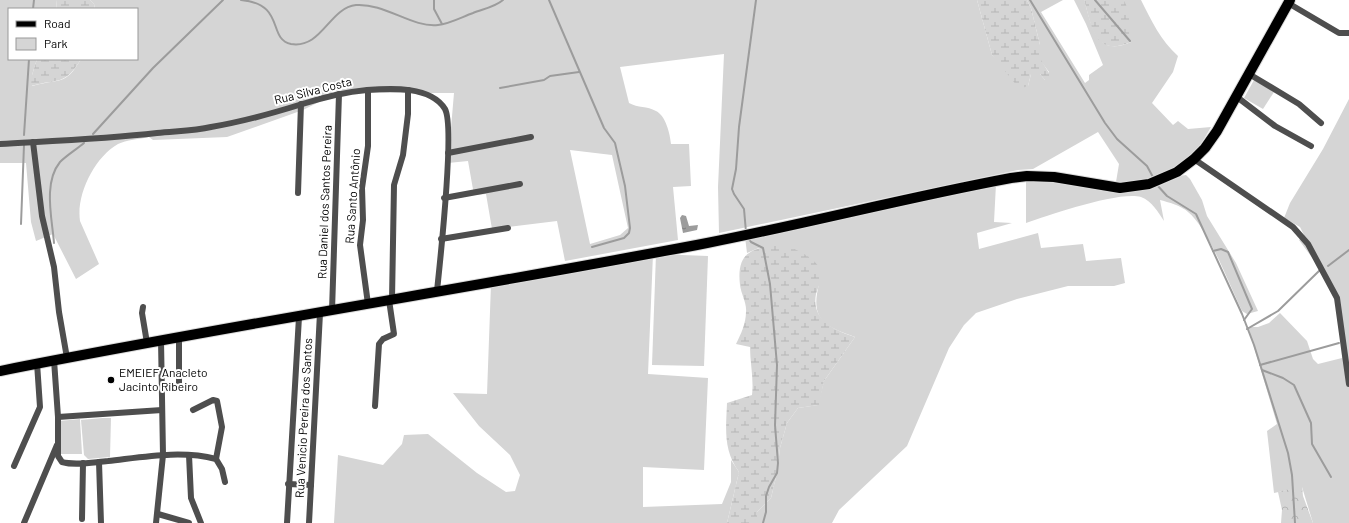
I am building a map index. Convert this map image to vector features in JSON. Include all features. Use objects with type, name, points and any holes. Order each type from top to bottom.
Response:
[{"type":"main road","points":[[0,371],[178,336],[332,311],[710,242],[1011,178],[1041,176],[1104,187],[1135,187],[1165,178],[1194,159],[1213,137],[1237,97],[1289,1]]},
{"type":"street","points":[[1289,1],[1340,34],[1349,33]]},
{"type":"street","points":[[1249,74],[1293,101],[1321,123]]},
{"type":"street","name":"Rua Silva Costa","points":[[0,144],[102,138],[209,128],[339,94],[368,90],[408,90],[434,97],[445,110],[448,117],[448,153],[437,291]]},
{"type":"street","name":"Rua Santo Antônio","points":[[368,90],[368,146],[362,188],[360,246],[368,304]]},
{"type":"street","points":[[375,406],[379,344],[383,339],[394,334],[390,300],[394,185],[401,163],[408,114],[408,90]]},
{"type":"street","name":"Rua Daniel dos Santos Pereira","points":[[332,311],[339,94]]},
{"type":"street","points":[[1237,97],[1275,126],[1311,146]]},
{"type":"street","points":[[298,193],[301,104]]},
{"type":"street","points":[[448,153],[531,137]]},
{"type":"street","points":[[33,142],[42,216],[54,267],[59,312],[67,358]]},
{"type":"street","points":[[1194,159],[1288,224],[1308,244],[1337,298],[1349,384]]},
{"type":"street","points":[[444,198],[520,184]]},
{"type":"street","points":[[441,239],[508,228]]},
{"type":"street","points":[[144,308],[142,313],[147,343]]},
{"type":"street","name":"Rua Venicio Pereira dos Santos","points":[[309,523],[320,313]]},
{"type":"street","points":[[287,523],[298,317]]},
{"type":"street","points":[[178,336],[179,384]]},
{"type":"street","points":[[156,523],[163,455],[161,340]]},
{"type":"street","points":[[54,360],[58,417],[58,456],[62,462],[99,462],[163,455],[189,455],[216,459]]},
{"type":"street","points":[[14,466],[40,407],[37,364]]},
{"type":"street","points":[[193,410],[213,400],[217,401],[222,427],[216,459],[222,469],[225,482]]},
{"type":"street","points":[[58,417],[162,410]]},
{"type":"street","points":[[24,523],[58,441]]},
{"type":"street","points":[[189,455],[191,498],[202,523]]},
{"type":"street","points":[[99,462],[101,523]]},
{"type":"street","points":[[82,519],[83,463]]},
{"type":"street","points":[[288,484],[311,484]]},
{"type":"street","points":[[158,514],[189,523]]},
{"type":"green space","points":[[0,0],[56,0],[57,8],[8,8],[8,60],[37,60],[32,75],[32,86],[66,78],[80,60],[138,60],[138,8],[95,8],[94,4],[90,0],[977,0],[992,55],[1028,86],[1031,74],[1040,74],[1045,80],[1049,72],[1040,60],[1040,45],[1031,8],[1027,0],[1063,0],[1041,12],[1085,83],[1089,80],[1089,75],[1103,65],[1074,0],[1084,0],[1097,37],[1103,43],[1110,46],[1119,46],[1131,42],[1124,0],[1141,0],[1161,37],[1178,56],[1173,72],[1152,103],[1173,125],[1178,121],[1188,129],[1211,127],[1200,145],[1182,164],[1172,171],[1150,179],[1116,182],[1119,164],[1098,132],[1033,169],[1018,170],[719,233],[718,187],[724,54],[620,67],[629,103],[636,106],[653,109],[659,113],[667,126],[671,144],[689,144],[691,186],[673,187],[678,240],[565,261],[557,221],[492,229],[486,194],[474,195],[468,161],[448,163],[454,93],[332,93],[327,98],[303,110],[227,137],[153,140],[149,137],[118,144],[102,158],[95,167],[84,188],[81,199],[80,221],[99,264],[76,279],[53,234],[36,241],[31,222],[26,163],[0,163]],"holes":[[[570,150],[612,155],[628,228],[620,235],[590,244]]]},
{"type":"green space","points":[[56,0],[90,0],[94,4],[95,8],[57,8]]},
{"type":"green space","points":[[977,0],[1027,0],[1031,8],[1040,45],[1041,60],[1052,78],[1051,81],[1045,80],[1040,74],[1031,74],[1028,86],[1022,88],[1017,86],[992,55]]},
{"type":"green space","points":[[1084,0],[1124,0],[1131,17],[1131,42],[1119,46],[1109,46],[1102,43],[1093,29]]},
{"type":"green space","points":[[37,60],[80,60],[66,77],[60,80],[31,86],[32,75]]},
{"type":"green space","points":[[1254,80],[1274,92],[1263,109],[1244,98]]},
{"type":"green space","points":[[1349,99],[1349,523],[1313,523],[1302,487],[1274,493],[1267,431],[1277,424],[1248,327],[1258,327],[1269,323],[1280,313],[1307,341],[1313,359],[1318,364],[1342,358],[1339,308],[1316,263],[1299,240],[1304,235],[1300,227],[1284,218],[1290,203],[1323,149]]},
{"type":"green space","points":[[1186,175],[1190,179],[1202,200],[1207,216],[1236,263],[1258,311],[1247,314],[1242,311],[1218,258],[1203,231],[1196,220],[1188,212],[1175,204],[1160,200],[1164,221],[1148,201],[1141,197],[1130,196],[1101,200],[1026,223],[1026,178],[1036,178],[1117,191],[1138,191],[1159,186],[1179,176]]},
{"type":"green space","points":[[996,184],[994,222],[1012,223],[977,233],[979,249],[1038,233],[1041,248],[1083,244],[1086,261],[1121,258],[1125,283],[1114,286],[1068,286],[1017,299],[976,313],[964,325],[949,348],[907,446],[839,510],[832,523],[757,523],[757,512],[771,498],[777,473],[780,448],[787,423],[798,408],[818,405],[824,381],[855,337],[835,329],[822,320],[818,314],[816,306],[819,284],[761,247],[747,253],[745,237]]},
{"type":"green space","points":[[782,244],[805,254],[819,267],[821,273],[820,284],[816,294],[815,303],[817,311],[826,323],[839,331],[855,337],[824,381],[819,405],[798,408],[787,423],[780,448],[777,473],[771,498],[757,512],[757,523],[727,523],[739,472],[730,456],[728,447],[726,430],[727,403],[752,395],[750,347],[736,344],[743,328],[746,316],[746,305],[740,285],[739,274],[744,258],[749,253],[763,247]]},
{"type":"green space","points":[[653,254],[648,374],[708,378],[704,470],[643,467],[643,507],[722,504],[731,482],[731,460],[739,472],[727,523],[334,523],[338,455],[383,465],[402,444],[404,435],[428,434],[477,473],[506,492],[515,491],[520,475],[510,455],[479,426],[453,393],[487,394],[491,284]]},
{"type":"green space","points":[[656,254],[708,256],[704,366],[652,365]]},
{"type":"green space","points":[[111,418],[110,457],[88,459],[84,455],[81,420]]},
{"type":"green space","points":[[80,419],[82,454],[60,454],[59,421]]},
{"type":"green space","points":[[1302,486],[1303,496],[1313,523],[1281,523],[1282,510],[1278,492]]},
{"type":"water","points":[[682,215],[686,216],[689,226],[698,225],[697,230],[683,233],[680,218]]},
{"type":"waterway","points":[[33,8],[34,0]]},
{"type":"waterway","points":[[93,134],[153,68],[223,0]]},
{"type":"waterway","points":[[241,0],[255,3],[264,8],[270,14],[279,36],[284,41],[291,44],[302,44],[310,40],[318,35],[339,13],[356,5],[367,5],[388,11],[418,23],[438,25],[451,22],[493,6],[503,0]]},
{"type":"waterway","points":[[434,0],[434,9],[442,24]]},
{"type":"waterway","points":[[549,0],[604,128],[615,143],[625,186],[630,228],[629,233],[624,238],[592,247]]},
{"type":"waterway","points":[[746,232],[744,209],[732,189],[736,169],[739,127],[756,0]]},
{"type":"waterway","points":[[1030,0],[1105,123],[1117,139],[1147,166],[1154,179]]},
{"type":"waterway","points":[[1095,0],[1130,41]]},
{"type":"waterway","points":[[24,135],[29,60]]},
{"type":"waterway","points":[[500,88],[544,80],[550,76],[579,72]]},
{"type":"waterway","points":[[54,243],[50,201],[52,180],[55,170],[60,162],[84,143]]},
{"type":"waterway","points":[[21,224],[24,145]]},
{"type":"waterway","points":[[1157,185],[1167,196],[1196,214],[1242,314],[1254,345],[1288,453],[1292,475],[1295,523]]},
{"type":"waterway","points":[[748,238],[751,242],[763,248],[770,284],[777,365],[775,425],[778,463],[777,473],[766,496],[766,512],[763,523]]},
{"type":"waterway","points":[[1213,251],[1221,249],[1228,252],[1252,309],[1244,320]]},
{"type":"waterway","points":[[1328,266],[1349,250]]},
{"type":"waterway","points":[[1247,329],[1278,311],[1320,270]]},
{"type":"waterway","points":[[1260,365],[1339,343]]},
{"type":"waterway","points":[[1262,370],[1283,378],[1294,385],[1311,423],[1312,444],[1331,477]]},
{"type":"place","name":"EMEIEF Anacleto Jacinto Ribeiro","points":[[111,380]]}]
